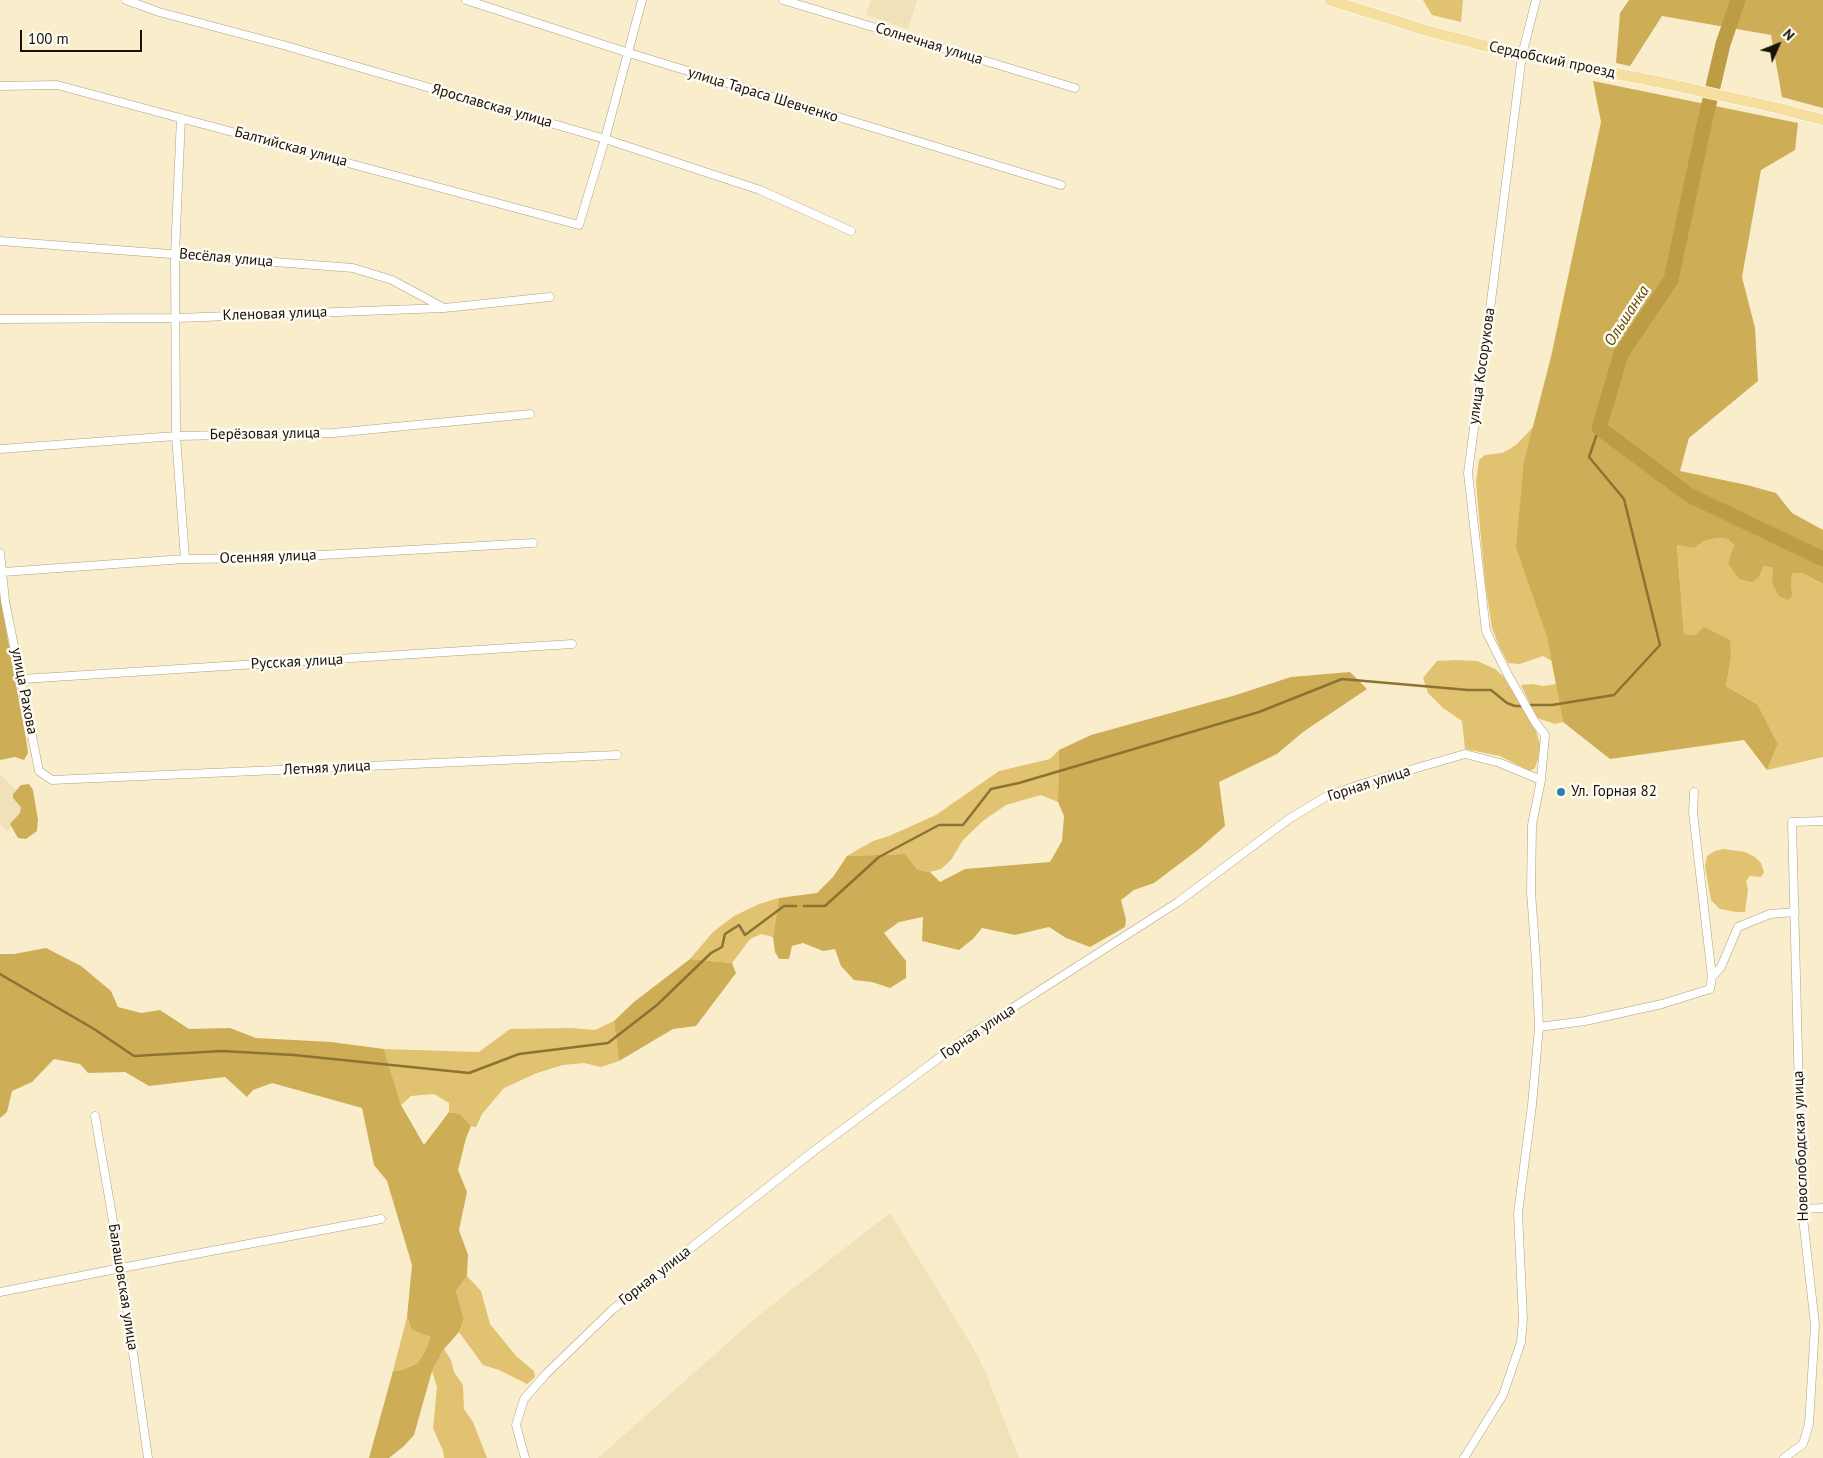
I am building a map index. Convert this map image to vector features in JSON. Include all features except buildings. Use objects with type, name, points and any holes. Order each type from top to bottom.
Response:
[{"type":"main road","name":"Сердобский проезд","points":[[1332,0],[1431,32],[1522,55],[1664,83],[1823,120]]},
{"type":"street","name":"Ярославская улица","points":[[126,0],[160,12],[283,45],[605,139],[760,190],[851,232]]},
{"type":"street","name":"улица Тараса Шевченко","points":[[466,0],[629,53],[1060,185]]},
{"type":"street","points":[[605,139],[642,0]]},
{"type":"street","name":"Солнечная улица","points":[[783,0],[1075,88]]},
{"type":"street","name":"улица Косорукова","points":[[1464,1458],[1502,1395],[1521,1342],[1523,1319],[1518,1213],[1532,1104],[1539,1027],[1531,892],[1532,825],[1541,780],[1546,735],[1508,675],[1486,631],[1468,473],[1522,55],[1536,0]]},
{"type":"street","name":"Балтийская улица","points":[[0,86],[57,85],[579,226],[605,139]]},
{"type":"street","points":[[182,118],[175,254],[176,436],[186,559]]},
{"type":"street","name":"Весёлая улица","points":[[0,242],[353,268],[392,280],[444,308]]},
{"type":"street","name":"Кленовая улица","points":[[0,319],[176,318],[444,308],[550,297]]},
{"type":"street","name":"Берёзовая улица","points":[[0,449],[176,436],[333,433],[530,414]]},
{"type":"street","name":"Осенняя улица","points":[[3,572],[186,559],[269,558],[533,543]]},
{"type":"street","name":"улица Рахова","points":[[0,553],[5,601],[40,771]]},
{"type":"street","name":"Русская улица","points":[[22,679],[572,644]]},
{"type":"street","name":"Горная улица","points":[[526,1458],[516,1425],[524,1400],[546,1374],[612,1310],[815,1150],[970,1035],[1178,902],[1290,819],[1327,796],[1465,754],[1500,763],[1541,780]]},
{"type":"street","name":"Летняя улица","points":[[40,771],[52,780],[617,755]]},
{"type":"street","points":[[1539,1027],[1585,1021],[1662,1004],[1710,988],[1712,977],[1693,812],[1694,792]]},
{"type":"street","name":"Новослободская улица","points":[[1784,1458],[1803,1444],[1809,1424],[1815,1324],[1802,1209],[1792,822],[1823,821]]},
{"type":"street","points":[[1712,977],[1721,967],[1738,927],[1770,914],[1795,912]]},
{"type":"street","name":"Балашовская улица","points":[[95,1116],[121,1268],[148,1458]]},
{"type":"street","points":[[1802,1209],[1823,1208]]},
{"type":"street","points":[[0,1292],[381,1219]]},
{"type":"shaded area","points":[[871,0],[917,0],[908,29],[866,15]]},
{"type":"shaded area","points":[[1423,0],[1463,0],[1461,22],[1432,15]]},
{"type":"shaded area","points":[[1629,0],[1823,0],[1823,108],[1782,97],[1771,35],[1662,16],[1630,66],[1616,63],[1620,13]]},
{"type":"shaded area","points":[[1593,81],[1798,123],[1795,150],[1761,170],[1742,277],[1755,328],[1758,381],[1689,438],[1680,471],[1776,493],[1792,513],[1823,530],[1823,584],[1802,573],[1792,573],[1791,588],[1793,595],[1788,600],[1779,596],[1772,583],[1773,568],[1764,566],[1759,577],[1752,582],[1739,579],[1728,563],[1734,546],[1728,539],[1717,538],[1704,541],[1694,548],[1677,545],[1684,634],[1696,635],[1704,627],[1730,640],[1731,657],[1726,686],[1758,705],[1778,744],[1767,770],[1744,740],[1610,759],[1563,722],[1547,637],[1516,547],[1524,461],[1551,357],[1601,122]]},
{"type":"shaded area","points":[[1534,426],[1524,461],[1547,637],[1552,661],[1543,656],[1520,664],[1508,663],[1492,628],[1485,582],[1476,482],[1479,460],[1485,455],[1502,453],[1510,449]]},
{"type":"shaded area","points":[[1717,538],[1728,539],[1759,577],[1764,566],[1773,568],[1793,595],[1791,588],[1792,573],[1802,573],[1823,584],[1823,757],[1767,770],[1778,744],[1758,705],[1726,686],[1731,657],[1696,635],[1684,634],[1677,544],[1694,548],[1704,541]]},
{"type":"shaded area","points":[[0,597],[27,744],[28,753],[24,760],[15,757],[0,760]]},
{"type":"shaded area","points":[[1437,661],[1477,661],[1495,669],[1504,677],[1536,731],[1540,744],[1535,768],[1530,771],[1500,756],[1465,749],[1462,721],[1443,708],[1428,693],[1423,678]]},
{"type":"shaded area","points":[[1350,672],[1367,689],[1303,732],[1277,754],[1219,782],[1225,826],[1199,849],[1154,883],[1134,890],[1121,900],[1126,920],[1125,927],[1090,947],[1066,938],[1049,927],[1015,935],[982,928],[973,939],[959,950],[922,941],[923,917],[899,922],[884,933],[906,961],[906,978],[890,988],[872,982],[854,980],[841,966],[835,949],[823,951],[803,943],[792,946],[789,959],[779,959],[775,952],[773,937],[779,898],[817,893],[833,877],[847,856],[905,854],[918,870],[930,872],[940,882],[965,869],[1050,862],[1062,841],[1064,816],[1058,802],[1059,750],[1091,735],[1236,695],[1291,677]]},
{"type":"shaded area","points":[[1533,684],[1543,686],[1556,684],[1563,722],[1555,724],[1537,718],[1521,685]]},
{"type":"shaded area","points":[[1059,750],[1058,802],[1041,795],[1006,805],[984,820],[963,840],[951,860],[941,869],[930,872],[918,870],[905,854],[847,856],[873,841],[936,815],[999,771],[1050,759]]},
{"type":"shaded area","points":[[0,774],[31,806],[7,832],[0,824]]},
{"type":"shaded area","points":[[29,784],[33,790],[38,820],[37,831],[26,839],[18,838],[10,824],[20,813],[21,807],[13,798],[13,794],[21,785]]},
{"type":"shaded area","points":[[1723,849],[1745,852],[1755,857],[1761,863],[1764,872],[1761,877],[1750,876],[1746,881],[1748,890],[1745,912],[1720,909],[1711,900],[1705,866],[1707,856]]},
{"type":"shaded area","points":[[779,898],[773,937],[761,934],[750,939],[732,963],[690,959],[713,932],[734,916],[759,904]]},
{"type":"shaded area","points":[[46,948],[81,966],[111,991],[118,1007],[141,1013],[160,1010],[189,1029],[230,1028],[256,1038],[331,1042],[384,1049],[401,1105],[424,1145],[449,1112],[460,1114],[471,1126],[458,1170],[467,1192],[459,1230],[468,1255],[467,1276],[456,1291],[464,1319],[459,1332],[444,1349],[432,1371],[414,1435],[389,1458],[369,1458],[393,1371],[402,1370],[418,1363],[430,1337],[412,1330],[407,1317],[412,1265],[387,1181],[374,1165],[362,1108],[272,1083],[253,1090],[247,1097],[225,1077],[149,1086],[125,1072],[88,1073],[80,1064],[54,1059],[32,1082],[12,1091],[7,1112],[0,1118],[0,954],[14,954]]},
{"type":"shaded area","points":[[690,959],[732,963],[736,973],[696,1026],[673,1029],[619,1061],[614,1021],[634,1002]]},
{"type":"shaded area","points":[[614,1021],[619,1061],[601,1067],[584,1063],[563,1065],[537,1073],[504,1088],[482,1114],[476,1127],[471,1126],[460,1114],[449,1112],[449,1103],[434,1094],[411,1096],[401,1105],[384,1049],[479,1052],[510,1029],[571,1028],[595,1030]]},
{"type":"shaded area","points":[[890,1213],[971,1344],[985,1371],[1019,1458],[598,1458],[758,1316]]},
{"type":"shaded area","points":[[467,1276],[481,1291],[490,1324],[516,1356],[534,1371],[535,1377],[527,1384],[499,1370],[483,1365],[459,1332],[464,1319],[456,1291]]},
{"type":"shaded area","points":[[407,1317],[412,1330],[430,1337],[418,1363],[402,1370],[393,1371]]},
{"type":"shaded area","points":[[444,1349],[451,1360],[454,1372],[463,1385],[464,1409],[473,1422],[487,1458],[444,1458],[433,1428],[437,1387],[432,1371]]},
{"type":"waterway","name":"Ольшанка","points":[[1738,0],[1723,44],[1671,280],[1621,354],[1599,428],[1689,495],[1823,559]]},
{"type":"waterway","points":[[1528,705],[1552,705],[1614,695],[1660,645],[1624,499],[1589,457],[1599,428]]},
{"type":"waterway","points":[[804,906],[825,906],[879,857],[939,825],[963,825],[991,789],[1019,783],[1259,712],[1342,679],[1468,690],[1491,690],[1507,703],[1523,706]]},
{"type":"waterway","points":[[0,974],[94,1029],[134,1056],[222,1051],[294,1055],[469,1073],[519,1054],[608,1043],[657,1005],[711,953],[722,947],[725,934],[739,925],[745,935],[784,906],[796,906]]},
{"type":"place","name":"Ул. Горная 82","points":[[1561,792]]}]
